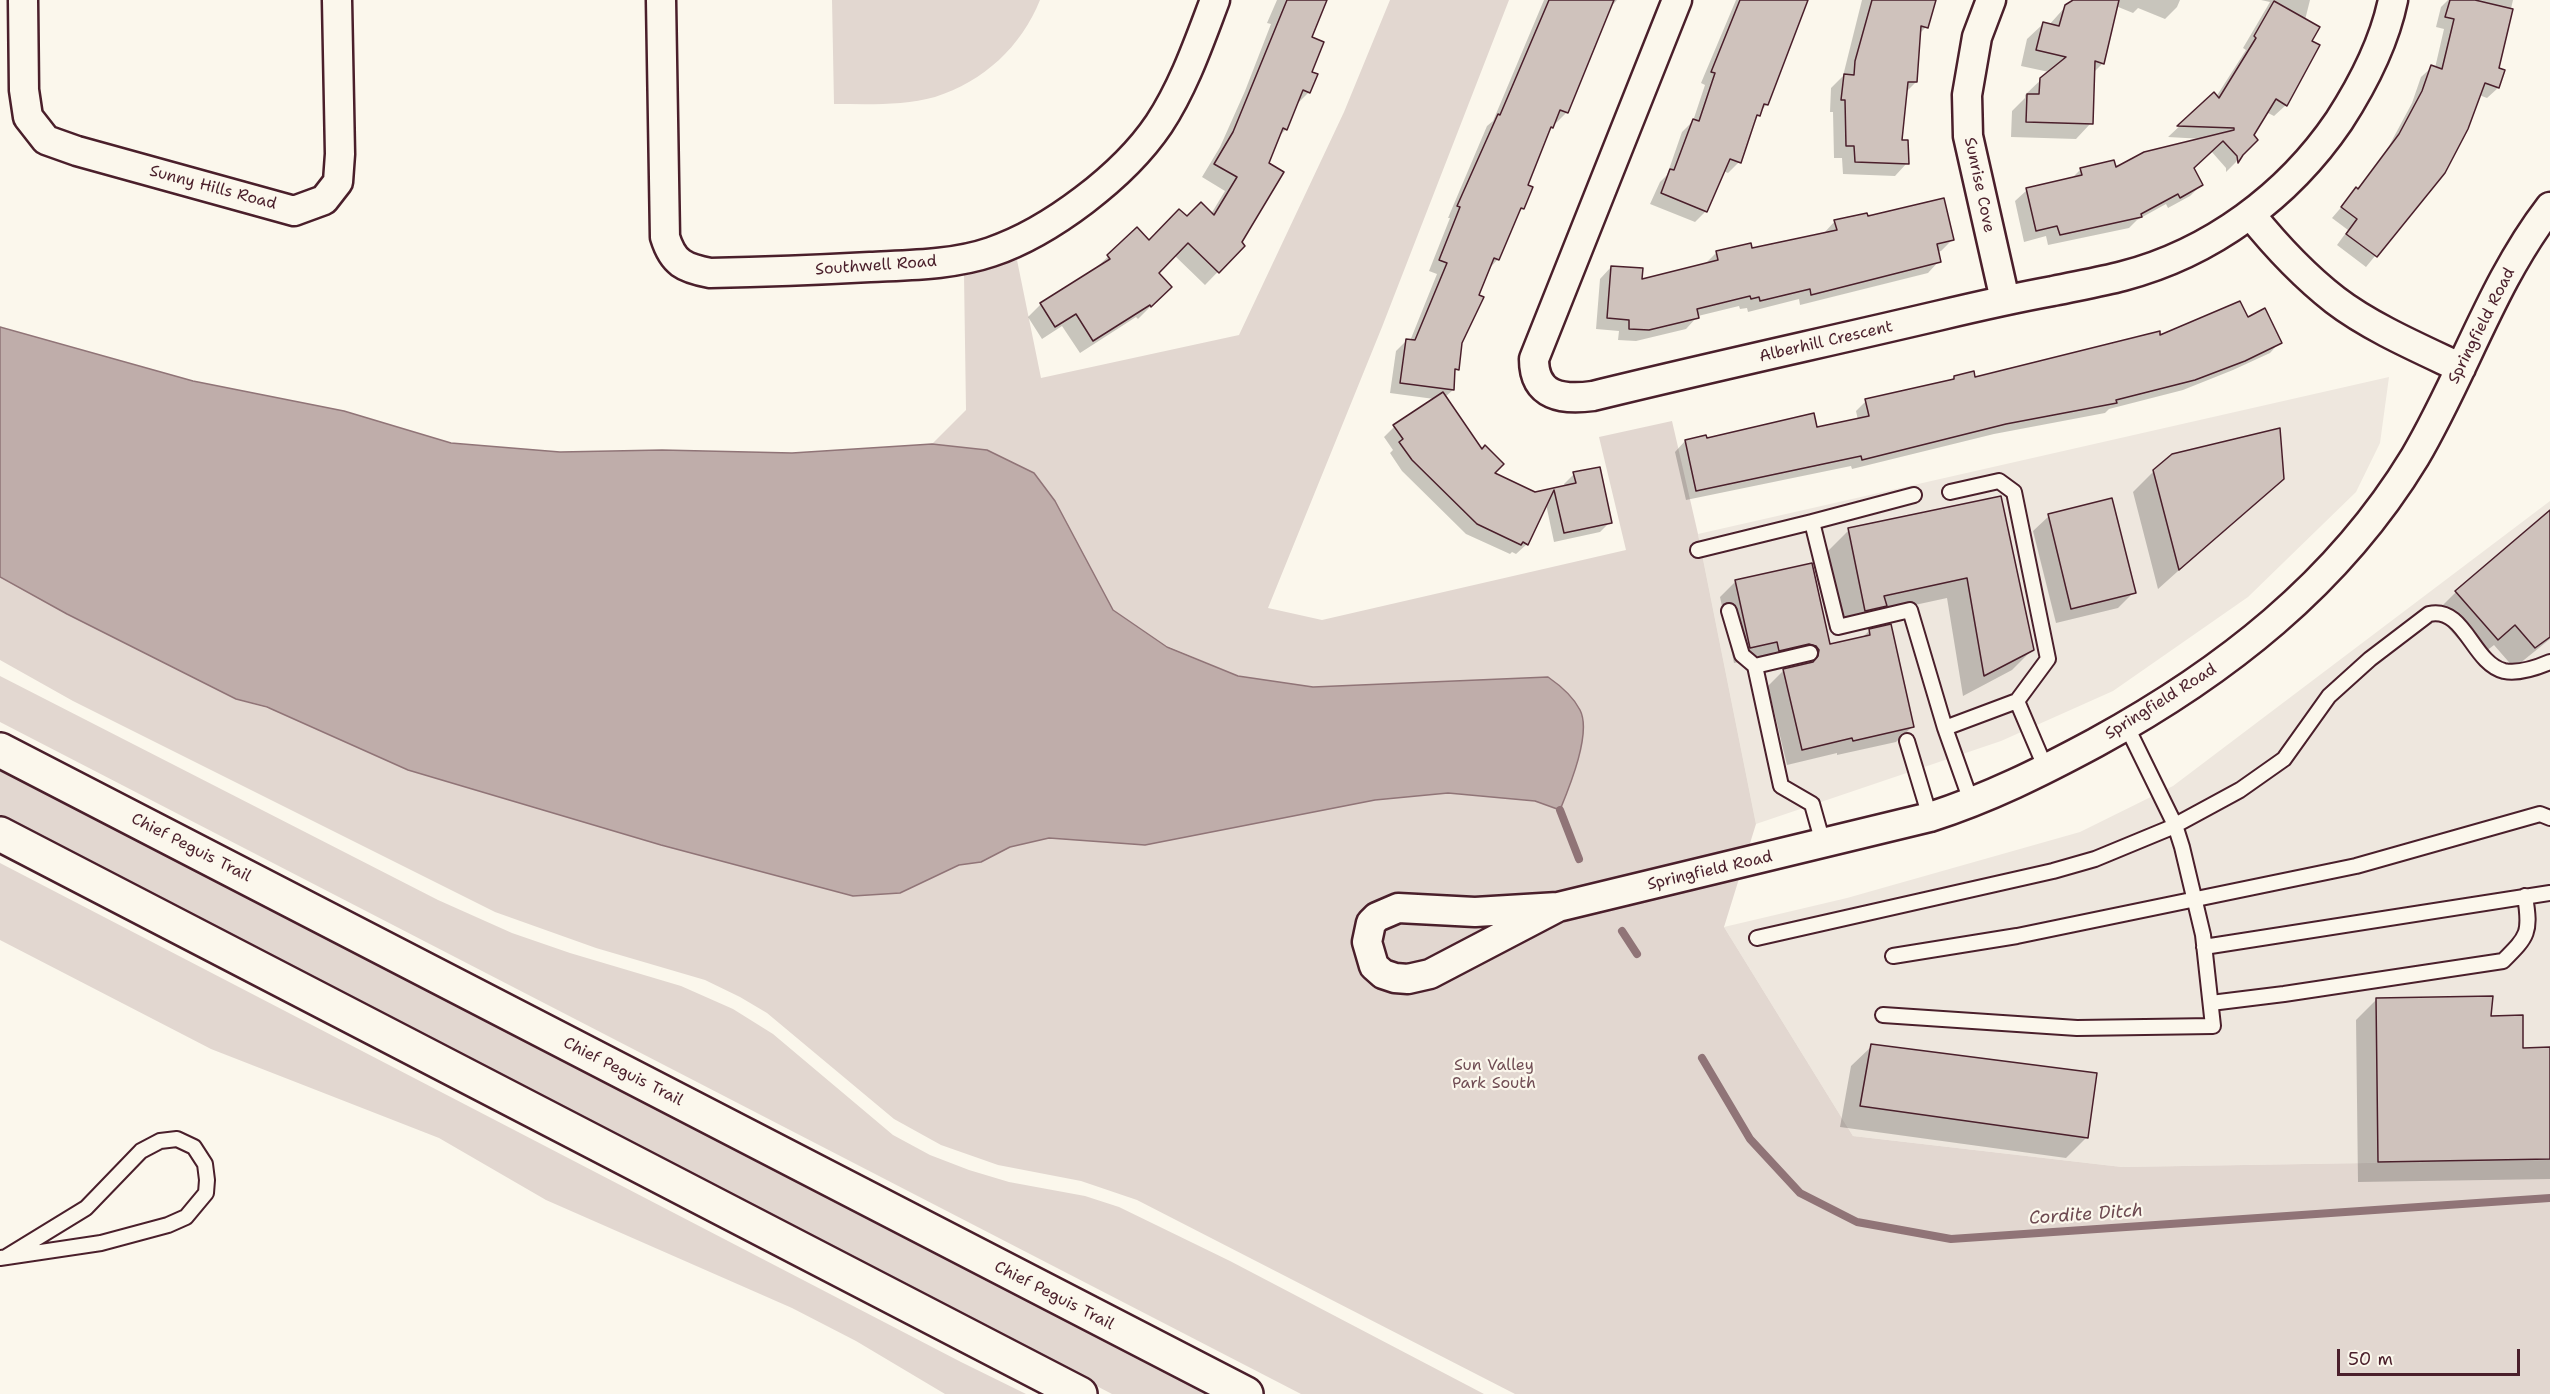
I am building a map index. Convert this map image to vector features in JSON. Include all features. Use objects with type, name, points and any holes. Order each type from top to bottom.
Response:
[{"type":"main road","name":"Chief Peguis Trail","points":[[0,750],[1246,1394]]},
{"type":"main road","points":[[0,834],[1080,1394]]},
{"type":"street","name":"Sunny Hills Road","points":[[23,0],[24,90],[28,117],[46,140],[76,151],[294,211],[324,200],[338,182],[340,154],[338,0]]},
{"type":"street","name":"Southwell Road","points":[[661,0],[665,237],[671,255],[689,269],[710,273],[926,265],[991,252],[1052,222],[1100,188],[1132,159],[1159,124],[1188,70],[1215,0]]},
{"type":"street","name":"Alberhill Crescent","points":[[1677,0],[1533,359],[1534,373],[1540,385],[1554,395],[1572,398],[1593,396],[2005,300],[2123,276],[2187,253],[2251,215],[2301,170],[2329,135],[2355,95],[2375,56],[2389,20],[2393,0]]},
{"type":"street","name":"Sunrise Cove","points":[[1991,0],[1977,38],[1967,95],[1968,136],[2005,300]]},
{"type":"street","name":"Springfield Road","points":[[1558,907],[1430,974],[1408,979],[1395,978],[1383,974],[1374,966],[1369,955],[1367,932],[1371,923],[1377,917],[1398,908],[1475,912],[1558,907],[1930,817],[1972,804],[2046,769],[2188,688],[2284,615],[2326,573],[2374,516],[2402,476],[2441,409],[2516,259],[2550,207]]},
{"type":"street","points":[[2251,215],[2305,275],[2337,302],[2410,344],[2461,368]]},
{"type":"lane","points":[[1945,728],[2017,700],[2048,659],[2014,492],[1999,481],[1950,492]]},
{"type":"lane","points":[[1698,549],[1914,495]]},
{"type":"lane","points":[[1812,522],[1838,627],[1910,610],[1945,728],[1972,804]]},
{"type":"lane","points":[[1729,611],[1742,655],[1755,666],[1781,786],[1812,804],[1823,843]]},
{"type":"lane","points":[[1757,938],[2053,871],[2096,859],[2175,825],[2240,790],[2284,759],[2329,696],[2370,658],[2429,614],[2439,612],[2449,615],[2489,663],[2504,671],[2520,671],[2550,662]]},
{"type":"lane","points":[[1755,666],[1810,654]]},
{"type":"lane","points":[[2017,700],[2046,769]]},
{"type":"lane","points":[[1883,1015],[2077,1028],[2213,1026],[2196,900],[2175,825],[2126,725]]},
{"type":"lane","points":[[1907,741],[1930,817]]},
{"type":"lane","points":[[1893,956],[2017,936],[2196,900],[2356,866],[2531,816],[2540,814],[2550,818]]},
{"type":"lane","points":[[2204,947],[2550,893]]},
{"type":"lane","points":[[2211,1003],[2503,961],[2526,938],[2529,918],[2525,896]]},
{"type":"lane","points":[[177,1139],[194,1147],[206,1164],[206,1192],[186,1217],[168,1225],[101,1243],[3,1257],[86,1208],[141,1151],[160,1141],[177,1139]]},
{"type":"shaded area","points":[[0,327],[193,381],[344,411],[451,443],[560,452],[662,450],[792,453],[932,444],[987,450],[1034,473],[1055,501],[1113,610],[1167,647],[1238,676],[1313,687],[1548,677],[1574,700],[1580,710],[1583,732],[1578,760],[1560,810],[1535,801],[1448,793],[1375,800],[1145,845],[1049,838],[1010,847],[981,862],[959,865],[900,893],[853,896],[661,845],[408,770],[267,707],[236,699],[67,614],[0,577]]},
{"type":"shaded area","points":[[2389,377],[2380,443],[2356,492],[2248,597],[2113,691],[2001,741],[1756,824],[1698,534]]},
{"type":"shaded area","points":[[2550,501],[2550,1160],[2122,1167],[1853,1136],[1724,927],[1847,898],[2080,832],[2173,786]]},
{"type":"green space","points":[[832,0],[1040,0],[1032,17],[1011,47],[985,72],[969,82],[923,100],[898,103],[834,104]]},
{"type":"green space","name":"Sun Valley Park South","points":[[1390,0],[1509,0],[1382,327],[1268,608],[1322,620],[1626,550],[1599,437],[1672,421],[1698,534],[1756,824],[1724,927],[1853,1136],[2122,1167],[2550,1160],[2550,1394],[1515,1394],[1137,1200],[1081,1181],[998,1165],[941,1145],[894,1119],[767,1013],[740,997],[705,980],[596,948],[495,912],[73,701],[0,660],[0,577],[67,614],[236,699],[900,893],[959,864],[981,862],[1010,847],[1049,838],[1145,845],[1375,800],[1448,793],[1535,801],[1559,809],[1548,677],[1313,687],[1238,676],[1165,645],[1113,610],[1055,501],[1034,473],[987,450],[932,444],[966,410],[964,275],[1017,260],[1041,378],[1239,335],[1344,112]]},
{"type":"green space","points":[[0,676],[438,900],[512,933],[681,986],[733,1009],[773,1034],[893,1135],[930,1155],[1009,1182],[1085,1196],[1119,1207],[1230,1261],[1484,1394],[1301,1394],[0,722]]},
{"type":"green space","points":[[0,766],[1216,1394],[1112,1394],[0,817]]},
{"type":"green space","points":[[0,863],[1026,1394],[945,1394],[856,1341],[792,1308],[546,1200],[439,1138],[211,1049],[0,940]]},
{"type":"building","points":[[1287,0],[1327,0],[1312,37],[1324,42],[1312,72],[1318,74],[1310,93],[1303,90],[1287,130],[1283,128],[1269,163],[1284,172],[1242,242],[1245,246],[1219,273],[1188,243],[1159,273],[1172,287],[1151,307],[1150,305],[1093,341],[1076,314],[1055,327],[1040,303],[1110,259],[1107,255],[1137,227],[1149,240],[1179,209],[1187,216],[1201,202],[1214,215],[1237,177],[1214,164],[1233,132]]},
{"type":"building","points":[[1549,0],[1614,0],[1568,113],[1560,110],[1553,128],[1551,127],[1528,185],[1533,187],[1524,209],[1521,208],[1499,260],[1494,258],[1479,295],[1484,297],[1462,343],[1459,370],[1455,369],[1454,390],[1400,383],[1406,339],[1415,340],[1447,263],[1439,260],[1460,207],[1457,206],[1498,114],[1500,115]]},
{"type":"building","points":[[1740,0],[1808,0],[1768,105],[1764,104],[1760,116],[1757,115],[1741,163],[1730,159],[1707,212],[1661,193],[1670,169],[1674,170],[1693,119],[1699,121],[1715,73],[1711,72]]},
{"type":"building","points":[[1872,0],[1936,0],[1928,28],[1921,26],[1917,82],[1908,82],[1902,140],[1908,140],[1909,164],[1855,162],[1854,146],[1846,146],[1845,100],[1841,100],[1844,74],[1854,75],[1855,61]]},
{"type":"building","points":[[2073,0],[2119,0],[2104,64],[2095,61],[2093,124],[2026,122],[2027,94],[2039,94],[2040,78],[2066,57],[2036,50],[2043,22],[2059,26],[2065,5]]},
{"type":"building","points":[[2450,0],[2475,0],[2513,9],[2499,68],[2505,70],[2499,88],[2485,83],[2468,129],[2445,173],[2377,257],[2346,234],[2357,219],[2341,207],[2356,187],[2358,189],[2399,134],[2422,91],[2431,65],[2442,69],[2454,19],[2445,17]]},
{"type":"building","points":[[2274,1],[2320,27],[2312,41],[2320,45],[2287,106],[2276,99],[2254,135],[2258,140],[2238,163],[2237,156],[2223,141],[2194,168],[2203,185],[2180,198],[2178,194],[2141,214],[2142,217],[2060,235],[2057,226],[2036,231],[2026,188],[2082,175],[2080,168],[2114,160],[2116,167],[2144,152],[2234,130],[2234,128],[2177,126],[2214,92],[2219,98],[2256,38],[2254,36]]},
{"type":"building","points":[[1944,198],[1954,240],[1937,244],[1941,262],[1811,295],[1810,289],[1760,301],[1759,297],[1751,299],[1750,296],[1697,309],[1699,318],[1649,330],[1629,329],[1629,320],[1607,318],[1611,266],[1643,268],[1642,279],[1718,260],[1716,251],[1751,243],[1752,248],[1837,230],[1834,220],[1867,213],[1868,216]]},
{"type":"building","points":[[2240,301],[2248,317],[2265,308],[2282,343],[2245,361],[2195,380],[2116,400],[2117,403],[2006,424],[1862,460],[1861,456],[1696,491],[1685,440],[1706,435],[1707,438],[1814,413],[1817,427],[1869,416],[1865,399],[1954,379],[1954,376],[1974,371],[1975,377],[2160,331],[2160,335]]},
{"type":"building","points":[[1443,392],[1482,449],[1485,445],[1504,464],[1495,473],[1535,492],[1576,483],[1573,472],[1600,467],[1612,523],[1564,533],[1554,490],[1528,545],[1523,542],[1521,545],[1477,524],[1412,460],[1399,442],[1403,439],[1393,425]]},
{"type":"building","points":[[2280,428],[2284,479],[2179,570],[2153,470],[2172,454]]},
{"type":"building","points":[[2001,496],[2034,650],[1984,676],[1967,578],[1884,596],[1887,606],[1865,611],[1848,528]]},
{"type":"building","points":[[2112,498],[2136,593],[2071,609],[2048,514]]},
{"type":"building","points":[[2550,510],[2550,637],[2535,648],[2515,625],[2498,640],[2455,591]]},
{"type":"building","points":[[1812,563],[1830,644],[1870,635],[1869,629],[1891,624],[1914,727],[1802,750],[1783,669],[1813,662],[1819,650],[1816,646],[1809,644],[1779,651],[1777,642],[1750,648],[1735,580]]},
{"type":"building","points":[[2493,996],[2491,1016],[2523,1015],[2523,1048],[2550,1047],[2550,1159],[2378,1162],[2376,998]]},
{"type":"building","points":[[1871,1044],[2097,1073],[2088,1138],[1860,1106]]},
{"type":"waterway","name":"Cordite Ditch","points":[[1560,810],[1579,859]]},
{"type":"waterway","name":"Cordite Ditch","points":[[1622,931],[1637,954]]},
{"type":"waterway","name":"Cordite Ditch","points":[[1702,1058],[1750,1139],[1800,1193],[1857,1222],[1951,1239],[2550,1198]]}]
